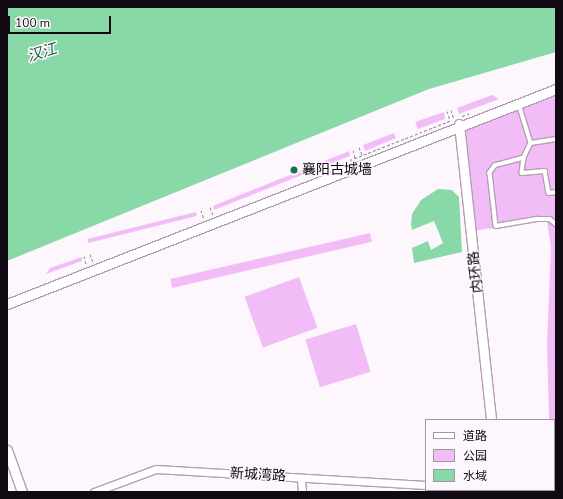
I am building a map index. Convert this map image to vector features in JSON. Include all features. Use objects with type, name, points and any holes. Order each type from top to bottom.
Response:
[{"type":"street","points":[[7,304],[456,121],[518,102],[556,88]]},
{"type":"street","name":"内环路","points":[[456,121],[491,419]]},
{"type":"street","points":[[7,450],[22,492]]},
{"type":"street","name":"新城湾路","points":[[94,492],[156,469],[425,485]]},
{"type":"street","points":[[301,478],[302,492]]},
{"type":"lane","points":[[518,102],[531,143],[524,158],[522,173],[545,171],[548,193],[556,192]]},
{"type":"lane","points":[[531,143],[556,139]]},
{"type":"lane","points":[[524,158],[495,166],[490,173],[496,226],[537,219],[550,219],[556,224]]},
{"type":"path","points":[[451,110],[456,121]]},
{"type":"path","points":[[447,111],[450,121]]},
{"type":"path","points":[[359,147],[362,156]]},
{"type":"path","points":[[353,150],[356,158]]},
{"type":"path","points":[[210,207],[213,216]]},
{"type":"path","points":[[201,210],[204,220]]},
{"type":"path","points":[[90,254],[94,264]]},
{"type":"path","points":[[84,256],[87,267]]},
{"type":"path","points":[[556,305],[556,362]]},
{"type":"green space","points":[[556,89],[556,492],[499,492],[555,491],[555,419],[549,419],[547,343],[551,248],[547,221],[471,231],[459,124]]},
{"type":"green space","points":[[492,95],[499,99],[459,114],[457,108]]},
{"type":"green space","points":[[444,112],[445,119],[418,129],[415,122]]},
{"type":"green space","points":[[394,133],[396,138],[365,151],[363,145]]},
{"type":"green space","points":[[349,151],[350,156],[214,210],[213,206]]},
{"type":"green space","points":[[196,212],[197,216],[88,243],[87,239]]},
{"type":"green space","points":[[370,233],[372,242],[172,288],[170,279]]},
{"type":"green space","points":[[82,257],[82,261],[46,274],[50,268]]},
{"type":"green space","points":[[299,277],[317,328],[263,348],[244,297]]},
{"type":"green space","points":[[356,324],[371,372],[320,387],[305,339]]},
{"type":"water","name":"汉江","points":[[7,7],[556,7],[556,52],[429,89],[7,261]]},
{"type":"water","points":[[438,189],[452,190],[459,197],[462,252],[414,263],[412,248],[428,241],[431,250],[443,243],[434,221],[412,230],[411,224],[412,214],[421,200]]},
{"type":"place","name":"襄阳古城墙","points":[[294,170]]}]
